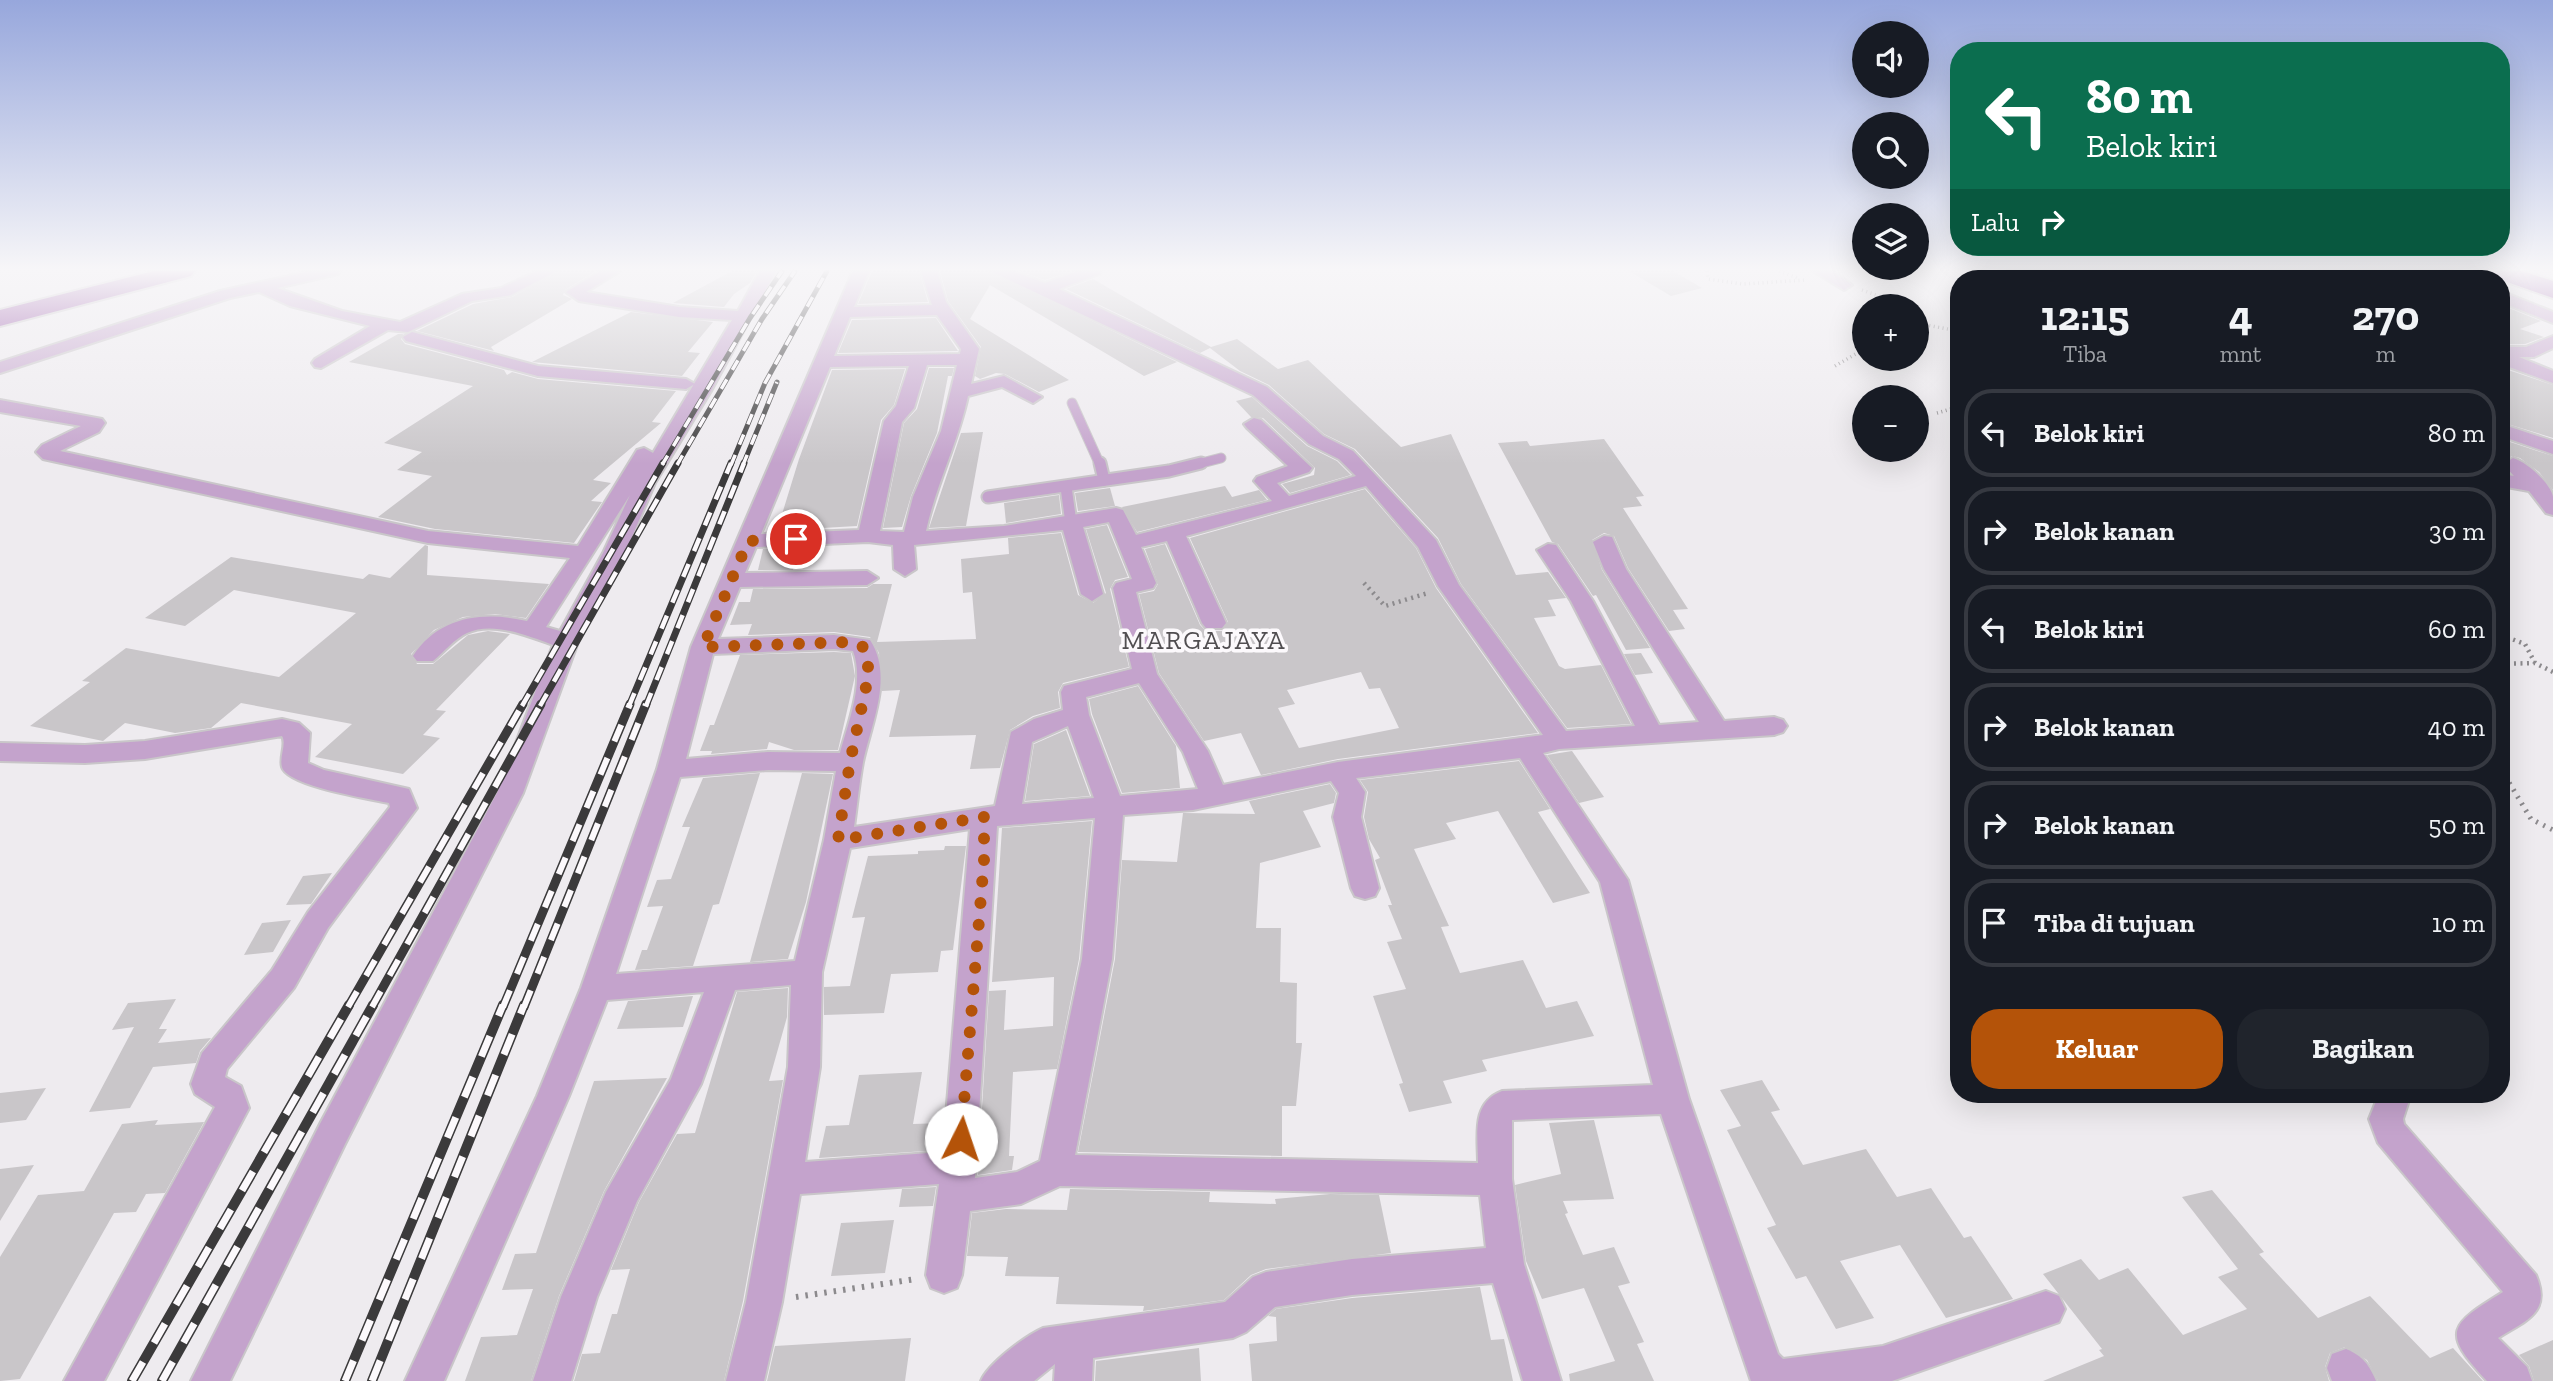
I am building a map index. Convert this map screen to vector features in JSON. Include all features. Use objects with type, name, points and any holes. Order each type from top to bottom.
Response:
[{"type":"street","points":[[0,368],[98,335]]},
{"type":"street","points":[[321,363],[367,335]]},
{"type":"street","points":[[533,629],[584,553],[686,384],[722,335]]},
{"type":"street","points":[[209,1381],[332,1133],[510,793],[566,642],[614,553],[645,482],[702,391],[728,335]]},
{"type":"street","points":[[424,1381],[553,1096],[596,988],[670,769],[690,685],[703,647],[834,335]]},
{"type":"street","points":[[905,569],[909,538],[951,431],[961,392],[970,349],[961,335]]},
{"type":"street","points":[[1143,335],[1260,391],[1316,440],[1346,455],[1370,478],[1428,545],[1449,586],[1498,651],[1614,880],[1674,1099],[1763,1366],[1772,1376],[1783,1378],[1888,1373],[2046,1309]]},
{"type":"street","points":[[412,337],[463,353],[538,371],[686,384]]},
{"type":"street","points":[[2510,355],[2514,351],[2528,353],[2553,341]]},
{"type":"street","points":[[824,362],[967,359]]},
{"type":"street","points":[[868,536],[880,492],[883,459],[893,421],[905,408],[920,360]]},
{"type":"street","points":[[2510,361],[2553,378]]},
{"type":"street","points":[[961,392],[1004,381],[1033,397]]},
{"type":"street","points":[[0,406],[95,423],[92,428],[48,449],[46,453],[50,455],[428,537],[584,553]]},
{"type":"street","points":[[0,424],[33,412]]},
{"type":"street","points":[[1254,424],[1327,489]]},
{"type":"street","points":[[2510,433],[2553,448]]},
{"type":"street","points":[[1286,504],[1264,481],[1301,468]]},
{"type":"street","points":[[2510,473],[2545,487],[2553,509]]},
{"type":"street","points":[[1130,543],[1286,504],[1327,489],[1370,478]]},
{"type":"street","points":[[748,541],[868,536],[909,538],[1004,532],[1116,514],[1144,583],[1124,588],[1145,674],[1195,751],[1214,795]]},
{"type":"street","points":[[1071,523],[1082,551],[1092,594]]},
{"type":"street","points":[[1173,531],[1214,623]]},
{"type":"street","points":[[1604,542],[1615,569],[1690,693],[1716,728]]},
{"type":"street","points":[[1548,550],[1581,601],[1652,735]]},
{"type":"street","points":[[732,580],[867,578]]},
{"type":"street","points":[[425,656],[452,632],[484,623],[533,629],[566,642]]},
{"type":"street","points":[[703,647],[844,642],[862,645],[866,651],[869,673],[850,762],[838,840],[807,972],[804,1067],[764,1302],[746,1381]]},
{"type":"street","points":[[1057,1170],[1058,1146],[1097,959],[1110,805],[1071,695],[1077,690],[1145,674]]},
{"type":"street","points":[[944,1275],[957,1182],[984,860],[1020,738],[1043,724],[1076,715]]},
{"type":"street","points":[[838,840],[995,816],[1193,800],[1338,771],[1543,744],[1716,728],[1774,726]]},
{"type":"street","points":[[0,752],[58,756],[181,744],[226,738],[266,728],[287,727],[297,733],[295,767],[317,778],[400,796],[404,808],[318,920],[283,979],[214,1063],[207,1084],[229,1097],[232,1108],[83,1381]]},
{"type":"street","points":[[670,769],[768,761],[850,762]]},
{"type":"street","points":[[1338,771],[1352,792],[1347,817],[1365,888]]},
{"type":"street","points":[[596,988],[807,972]]},
{"type":"street","points":[[552,1381],[584,1285],[623,1192],[685,1084],[724,979]]},
{"type":"street","points":[[1542,1381],[1506,1264],[1495,1179],[1494,1113],[1502,1107],[1674,1099]]},
{"type":"street","points":[[2392,1103],[2386,1119],[2390,1132],[2523,1288],[2523,1301],[2475,1331],[2476,1342],[2512,1381]]},
{"type":"street","points":[[785,1179],[957,1182],[1021,1188],[1057,1170],[1495,1179]]},
{"type":"street","points":[[1000,1381],[1016,1372],[1043,1347],[1233,1319],[1266,1290],[1352,1277],[1506,1264]]},
{"type":"street","points":[[1073,1381],[1075,1342]]},
{"type":"lane","points":[[1072,403],[1098,455],[1104,480]]},
{"type":"lane","points":[[988,497],[1169,471],[1221,458]]},
{"type":"lane","points":[[1066,487],[1071,523]]},
{"type":"path","points":[[1835,366],[1852,356]]},
{"type":"path","points":[[1937,413],[1950,409]]},
{"type":"path","points":[[1364,583],[1385,606],[1449,586]]},
{"type":"path","points":[[2510,638],[2525,644],[2535,663]]},
{"type":"path","points":[[2510,664],[2535,663],[2553,671]]},
{"type":"path","points":[[2510,784],[2531,819],[2553,830]]},
{"type":"path","points":[[764,1302],[944,1275]]},
{"type":"building","points":[[395,335],[402,335],[401,339],[405,344],[504,370],[507,375],[512,372],[538,379],[676,391],[652,422],[661,423],[593,480],[611,483],[591,501],[602,502],[574,543],[435,529],[378,517],[432,476],[397,470],[422,452],[384,443],[473,386],[349,362]]},
{"type":"building","points":[[434,335],[510,335],[491,347],[494,351]]},
{"type":"building","points":[[585,335],[702,335],[688,352],[700,353],[682,376],[532,362]]},
{"type":"building","points":[[845,335],[948,335],[958,351],[838,353]]},
{"type":"building","points":[[973,335],[997,335],[1069,380],[1039,392],[1005,374],[996,373],[980,379],[975,376],[981,347]]},
{"type":"building","points":[[1075,335],[1122,335],[1177,362],[1144,376]]},
{"type":"building","points":[[1163,335],[1191,335],[1211,347],[1237,339],[1278,369],[1308,360],[1401,447],[1451,434],[1516,575],[1548,572],[1566,598],[1548,600],[1556,616],[1534,618],[1559,666],[1565,669],[1601,665],[1631,724],[1567,728],[1461,584],[1438,538],[1355,449],[1324,434],[1269,385],[1240,371],[1210,348],[1200,353]]},
{"type":"building","points":[[2510,335],[2544,337],[2525,344],[2510,344]]},
{"type":"building","points":[[929,368],[954,368],[952,376],[948,376],[937,433],[911,496],[902,527],[883,528],[904,423],[917,409]]},
{"type":"building","points":[[905,369],[894,405],[881,420],[857,526],[770,531],[773,524],[779,524],[799,459],[832,370]]},
{"type":"building","points":[[2510,371],[2553,385],[2553,438],[2510,425]]},
{"type":"building","points":[[1252,397],[1307,446],[1337,461],[1351,475],[1290,493],[1282,484],[1314,475],[1315,468],[1263,418],[1251,417],[1236,401]]},
{"type":"building","points":[[983,432],[966,526],[929,528],[961,433]]},
{"type":"building","points":[[1604,439],[1644,496],[1636,497],[1642,506],[1623,508],[1688,609],[1673,610],[1685,629],[1669,631],[1628,568],[1614,536],[1604,533],[1592,540],[1602,570],[1650,648],[1626,650],[1596,595],[1593,596],[1558,544],[1552,542],[1498,443],[1527,441],[1530,446]]},
{"type":"building","points":[[2510,442],[2553,456],[2553,490],[2539,472],[2520,458],[2510,457]]},
{"type":"building","points":[[1225,486],[1232,497],[1259,490],[1267,500],[1137,532],[1122,507]]},
{"type":"building","points":[[1110,488],[1115,506],[1078,511],[1075,493]]},
{"type":"building","points":[[1365,489],[1416,548],[1436,588],[1538,733],[1338,759],[1261,775],[1241,733],[1204,741],[1159,673],[1139,594],[1154,591],[1158,584],[1145,549],[1165,544],[1200,625],[1206,631],[1222,631],[1228,622],[1190,538]],"holes":[[[1361,672],[1369,689],[1380,688],[1399,728],[1299,748],[1278,708],[1295,704],[1287,690]]]},
{"type":"building","points":[[1059,495],[1061,514],[1006,523],[1004,503]]},
{"type":"building","points":[[1107,525],[1128,577],[1115,580],[1110,589],[1129,667],[1063,683],[1058,692],[1060,708],[1033,716],[1010,730],[1000,768],[970,769],[976,735],[889,737],[900,690],[882,691],[879,653],[870,637],[834,632],[748,635],[752,624],[730,625],[739,602],[750,602],[753,589],[867,588],[873,584],[892,584],[877,642],[976,639],[972,592],[963,593],[961,559],[1009,554],[1008,538],[1061,533],[1078,595],[1093,603],[1106,593],[1086,529]]},
{"type":"building","points":[[425,545],[428,546],[427,575],[549,584],[526,618],[495,614],[463,617],[434,630],[411,654],[417,664],[433,664],[468,635],[488,631],[510,634],[436,710],[446,711],[423,735],[440,738],[403,774],[315,757],[352,724],[241,703],[211,728],[175,733],[125,723],[103,741],[30,726],[90,682],[82,681],[126,648],[279,677],[356,613],[234,590],[185,626],[145,618],[231,557],[363,579],[369,574],[390,578]]},
{"type":"building","points":[[798,548],[793,570],[758,570],[763,549]]},
{"type":"building","points":[[851,653],[855,676],[838,750],[794,750],[769,742],[767,749],[711,754],[712,751],[700,751],[710,725],[714,725],[740,655]]},
{"type":"building","points":[[1641,653],[1653,673],[1635,675],[1624,654]]},
{"type":"building","points":[[1138,686],[1176,746],[1180,788],[1122,793],[1092,714],[1089,699]]},
{"type":"building","points":[[1066,730],[1090,796],[1025,801],[1034,744]]},
{"type":"building","points":[[1572,751],[1604,797],[1579,803],[1547,755]]},
{"type":"building","points":[[1519,761],[1550,809],[1538,812],[1590,893],[1553,903],[1498,811],[1446,823],[1456,839],[1414,849],[1449,926],[1441,927],[1460,973],[1523,960],[1546,1008],[1577,1001],[1594,1036],[1482,1060],[1487,1071],[1443,1081],[1452,1103],[1409,1112],[1399,1084],[1403,1083],[1373,996],[1406,989],[1387,942],[1402,939],[1388,905],[1392,905],[1375,860],[1380,858],[1369,839],[1364,817],[1368,792],[1360,780]]},
{"type":"building","points":[[760,773],[719,904],[713,905],[693,966],[635,970],[642,950],[647,950],[663,906],[647,907],[657,880],[671,879],[690,827],[682,827],[703,778]]},
{"type":"building","points":[[802,773],[833,774],[806,902],[788,959],[750,962]]},
{"type":"building","points":[[1330,784],[1336,793],[1334,803],[1303,811],[1321,847],[1260,863],[1256,928],[1281,928],[1280,982],[1297,983],[1296,1043],[1302,1043],[1296,1106],[1282,1106],[1282,1156],[1078,1152],[1115,959],[1122,860],[1177,862],[1183,813],[1255,814],[1249,801]]},
{"type":"building","points":[[1092,821],[1079,959],[1057,1069],[1013,1072],[1009,1156],[1014,1156],[1012,1170],[978,1175],[989,991],[1006,990],[1004,1030],[1053,1026],[1054,977],[992,982],[1002,828]]},
{"type":"building","points":[[945,846],[966,846],[953,950],[941,951],[938,972],[891,974],[884,1013],[824,1015],[824,987],[850,986],[865,917],[852,918],[868,856],[918,854],[918,851],[944,850]]},
{"type":"building","points":[[332,873],[311,904],[286,905],[303,876]]},
{"type":"building","points":[[291,920],[273,952],[244,955],[262,923]]},
{"type":"building","points":[[788,988],[787,1017],[769,1081],[783,1080],[743,1301],[724,1381],[574,1381],[582,1354],[600,1353],[612,1314],[617,1314],[630,1269],[611,1270],[639,1202],[677,1134],[695,1133],[737,992]]},
{"type":"building","points":[[693,996],[683,1027],[617,1029],[628,1001]]},
{"type":"building","points":[[176,999],[159,1029],[167,1029],[158,1043],[211,1038],[200,1051],[196,1063],[153,1067],[130,1108],[89,1112],[134,1027],[112,1030],[128,1003]]},
{"type":"building","points":[[922,1072],[913,1124],[943,1123],[941,1150],[819,1158],[826,1126],[849,1125],[859,1075]]},
{"type":"building","points":[[667,1078],[604,1191],[559,1296],[531,1381],[465,1381],[481,1337],[517,1335],[533,1289],[502,1290],[515,1254],[536,1253],[594,1081]]},
{"type":"building","points":[[1762,1080],[1780,1110],[1771,1112],[1803,1165],[1866,1149],[1897,1197],[1931,1188],[1964,1238],[1971,1236],[2013,1299],[1946,1318],[1900,1245],[1840,1261],[1874,1318],[1836,1329],[1806,1276],[1796,1279],[1767,1228],[1776,1225],[1727,1130],[1741,1126],[1720,1090]]},
{"type":"building","points":[[46,1088],[26,1120],[0,1123],[0,1093]]},
{"type":"building","points":[[158,1120],[155,1125],[204,1122],[165,1193],[146,1194],[136,1212],[114,1213],[20,1379],[0,1381],[0,1257],[38,1195],[84,1191],[122,1124]]},
{"type":"building","points":[[1594,1120],[1614,1199],[1563,1201],[1568,1213],[1565,1214],[1583,1255],[1614,1247],[1630,1283],[1618,1286],[1644,1342],[1637,1344],[1654,1381],[1570,1381],[1569,1374],[1615,1361],[1584,1288],[1542,1299],[1526,1261],[1515,1185],[1561,1174],[1549,1123]]},
{"type":"building","points":[[34,1165],[0,1221],[0,1169]]},
{"type":"building","points":[[936,1187],[933,1206],[899,1207],[902,1189]]},
{"type":"building","points":[[1070,1189],[1210,1192],[1209,1202],[1276,1204],[1275,1199],[1330,1194],[1379,1195],[1391,1253],[1266,1269],[1251,1275],[1224,1300],[1143,1311],[1144,1306],[1056,1304],[1059,1277],[1005,1276],[1008,1257],[967,1256],[972,1213],[1006,1209],[1067,1210]]},
{"type":"building","points":[[2212,1190],[2264,1252],[2259,1254],[2318,1318],[2370,1296],[2430,1358],[2453,1348],[2483,1381],[2378,1381],[2367,1360],[2345,1347],[2330,1353],[2325,1367],[2329,1381],[2043,1381],[2104,1356],[2099,1350],[2102,1349],[2043,1274],[2081,1259],[2099,1280],[2128,1268],[2183,1335],[2247,1309],[2218,1277],[2238,1269],[2182,1197]]},
{"type":"building","points":[[894,1220],[885,1273],[831,1276],[841,1223]]},
{"type":"building","points":[[1480,1287],[1491,1340],[1504,1339],[1513,1381],[1252,1381],[1249,1344],[1277,1341],[1276,1317],[1268,1316],[1276,1309],[1352,1298]]},
{"type":"building","points":[[911,1338],[905,1381],[767,1381],[775,1346]]},
{"type":"building","points":[[2553,1340],[2553,1381],[2534,1381],[2529,1366],[2519,1355]]},
{"type":"building","points":[[1199,1348],[1201,1381],[1095,1381],[1096,1361]]},
{"type":"railway","points":[[662,465],[740,335]]},
{"type":"railway","points":[[677,465],[752,335]]},
{"type":"railway","points":[[731,465],[765,383],[791,335]]},
{"type":"railway","points":[[743,465],[777,382]]},
{"type":"railway","points":[[522,706],[663,463]]},
{"type":"railway","points":[[540,706],[678,463]]},
{"type":"railway","points":[[629,706],[731,463]]},
{"type":"railway","points":[[646,706],[744,463]]},
{"type":"railway","points":[[348,1007],[523,704]]},
{"type":"railway","points":[[372,1007],[541,704]]},
{"type":"railway","points":[[503,1007],[630,704]]},
{"type":"railway","points":[[524,1007],[646,704]]},
{"type":"railway","points":[[132,1381],[349,1005]]},
{"type":"railway","points":[[162,1381],[373,1005]]},
{"type":"railway","points":[[345,1381],[503,1005]]},
{"type":"railway","points":[[372,1381],[524,1005]]},
{"type":"district","name":"MARGAJAYA","points":[[1204,640]]},
{"type":"route","points":[[796,539],[748,541],[703,647],[853,642],[865,648],[869,673],[850,762],[838,840],[984,817],[984,860],[961,1139]]}]
